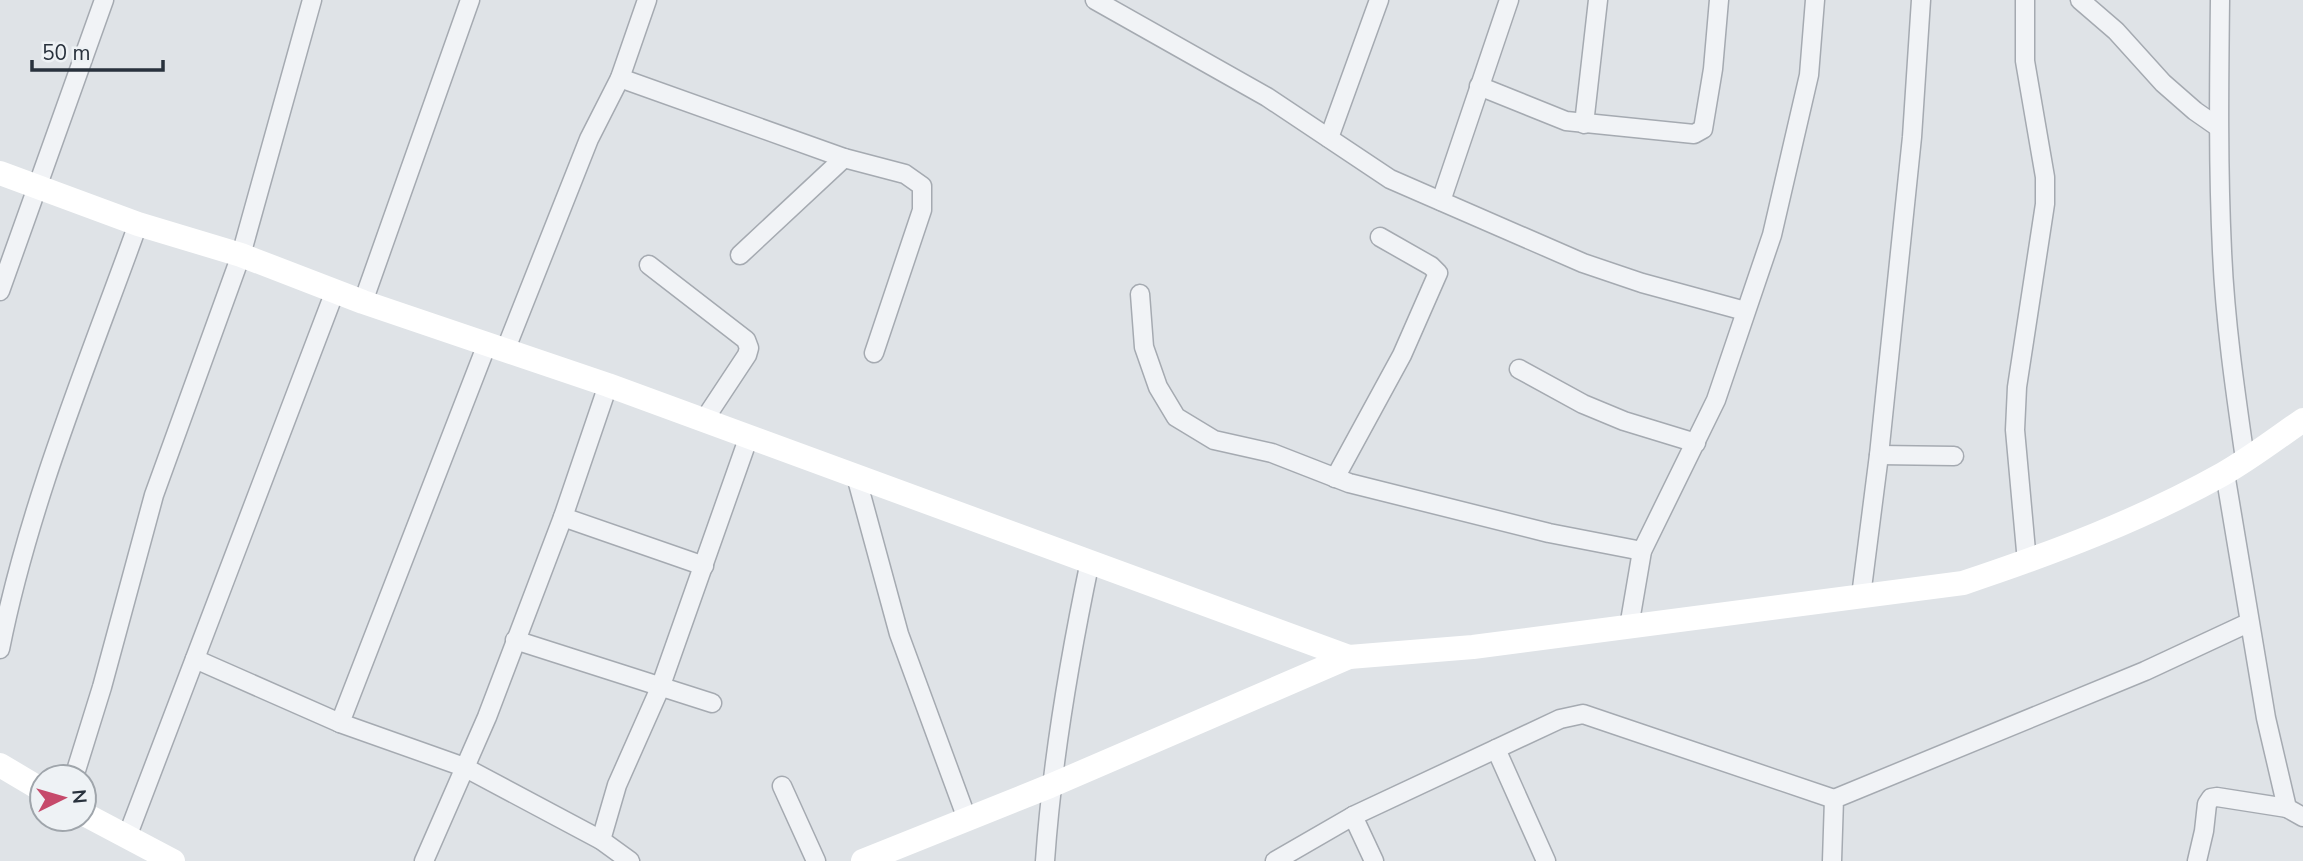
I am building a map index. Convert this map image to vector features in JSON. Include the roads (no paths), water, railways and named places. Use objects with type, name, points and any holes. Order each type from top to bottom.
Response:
[{"type":"street","points":[[0,291],[104,0]]},
{"type":"street","points":[[78,763],[102,687],[154,495],[242,255],[312,0]]},
{"type":"street","points":[[363,302],[470,0]]},
{"type":"street","points":[[340,723],[496,347],[589,139],[620,78],[647,0]]},
{"type":"street","points":[[1095,0],[1267,97],[1390,179],[1583,262],[1642,283],[1745,311]]},
{"type":"street","points":[[1441,201],[1508,0]]},
{"type":"street","points":[[1584,124],[1598,0]]},
{"type":"street","points":[[1479,86],[1566,121],[1694,134],[1703,129],[1720,0]]},
{"type":"street","points":[[1861,596],[1879,455],[1912,137],[1922,0]]},
{"type":"street","points":[[2025,0],[2025,61],[2045,177],[2045,204],[2017,387],[2015,430],[2027,562]]},
{"type":"street","points":[[2080,0],[2116,31],[2163,83],[2218,127]]},
{"type":"street","points":[[2197,861],[2207,804],[2211,798],[2295,812],[2266,718],[2248,623],[2222,253],[2218,127],[2220,0]]},
{"type":"street","points":[[1329,138],[1377,1]]},
{"type":"street","points":[[1629,627],[1642,551],[1716,400],[1772,235],[1809,75],[1815,1]]},
{"type":"street","points":[[620,78],[844,158],[905,174],[922,186],[922,210],[874,353]]},
{"type":"street","points":[[740,255],[844,158]]},
{"type":"street","points":[[0,173],[138,223],[242,255],[363,302],[608,385],[1349,657]]},
{"type":"street","points":[[0,649],[16,572],[138,223]]},
{"type":"street","points":[[1335,478],[1402,355],[1438,273],[1431,266],[1380,237]]},
{"type":"street","points":[[649,265],[746,340],[749,348],[704,420]]},
{"type":"street","points":[[127,837],[335,291]]},
{"type":"street","points":[[1140,294],[1144,347],[1158,387],[1176,417],[1214,440],[1272,453],[1349,483],[1549,533],[1642,551]]},
{"type":"street","points":[[1519,369],[1583,404],[1624,421],[1696,443]]},
{"type":"street","points":[[425,861],[487,717],[563,517],[608,385]]},
{"type":"street","points":[[863,861],[1050,786],[1349,657],[1473,647],[1964,583],[2124,524],[2235,466],[2303,420]]},
{"type":"street","points":[[601,840],[617,785],[660,688],[749,436]]},
{"type":"street","points":[[1879,455],[1954,456]]},
{"type":"street","points":[[856,475],[899,634],[967,819]]},
{"type":"street","points":[[563,517],[704,566]]},
{"type":"street","points":[[1045,861],[1050,786],[1068,666],[1090,561]]},
{"type":"street","points":[[1275,861],[1353,816],[1560,719],[1583,714],[1834,799],[2145,671],[2248,623]]},
{"type":"street","points":[[515,640],[712,703]]},
{"type":"street","points":[[195,659],[340,723],[464,767],[601,840],[630,861]]},
{"type":"street","points":[[1496,749],[1546,861]]},
{"type":"street","points":[[0,765],[28,782]]},
{"type":"street","points":[[0,783],[28,798]]},
{"type":"street","points":[[782,786],[816,861]]},
{"type":"street","points":[[1832,861],[1834,799]]},
{"type":"street","points":[[1353,816],[1374,861]]},
{"type":"street","points":[[98,821],[173,861]]},
{"type":"street","points":[[90,833],[141,861]]}]
